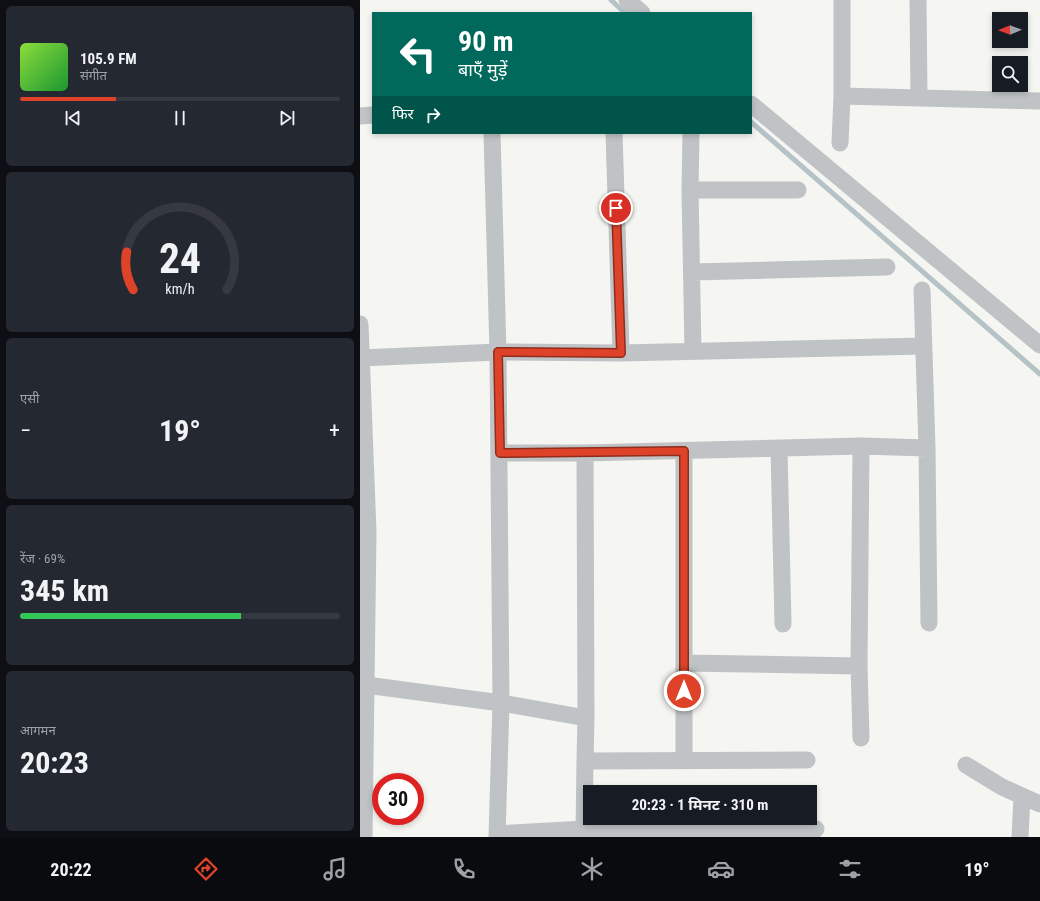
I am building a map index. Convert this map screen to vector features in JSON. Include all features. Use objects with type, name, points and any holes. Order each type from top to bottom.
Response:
[{"type":"street","points":[[627,0],[641,12]]},
{"type":"street","points":[[840,143],[842,96],[842,0]]},
{"type":"street","points":[[918,0],[920,98]]},
{"type":"street","points":[[842,96],[1040,101]]},
{"type":"street","points":[[752,105],[1040,345]]},
{"type":"street","points":[[360,116],[372,115]]},
{"type":"street","points":[[492,134],[500,453],[501,703],[497,835],[584,829],[816,829]]},
{"type":"street","points":[[614,134],[621,353]]},
{"type":"street","points":[[691,134],[690,190],[693,351]]},
{"type":"street","points":[[690,190],[798,190]]},
{"type":"street","points":[[692,272],[887,267]]},
{"type":"street","points":[[922,290],[927,448],[929,622]]},
{"type":"street","points":[[360,324],[360,358],[368,532],[366,685],[362,774],[364,837]]},
{"type":"street","points":[[360,358],[498,352],[621,353],[923,346]]},
{"type":"street","points":[[500,453],[585,453],[862,446],[927,448]]},
{"type":"street","points":[[861,738],[859,666],[862,446]]},
{"type":"street","points":[[779,449],[783,624]]},
{"type":"street","points":[[684,451],[684,760]]},
{"type":"street","points":[[584,829],[586,718],[585,453]]},
{"type":"street","points":[[684,663],[859,666]]},
{"type":"street","points":[[366,685],[501,703],[586,718]]},
{"type":"street","points":[[585,761],[807,760]]},
{"type":"street","points":[[966,765],[1002,787],[1040,804]]},
{"type":"street","points":[[1020,837],[1022,796]]},
{"type":"waterway","points":[[611,0],[624,12]]},
{"type":"waterway","points":[[752,123],[1040,374]]},
{"type":"route","points":[[616,208],[621,353],[498,352],[500,453],[684,451],[684,691]]}]
